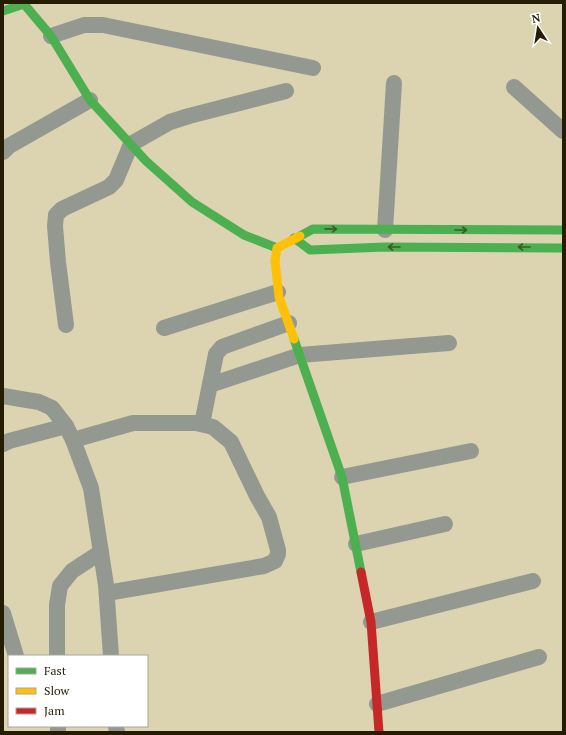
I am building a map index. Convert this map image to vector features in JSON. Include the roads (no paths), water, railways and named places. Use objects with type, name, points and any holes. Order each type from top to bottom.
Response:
[{"type":"street","points":[[3,11],[25,4],[51,36],[90,100],[146,161],[192,202],[244,235],[277,248]]},
{"type":"street","points":[[51,36],[84,25],[102,25],[313,68]]},
{"type":"street","points":[[385,230],[394,83]]},
{"type":"street","points":[[514,86],[563,131]]},
{"type":"street","points":[[66,324],[58,262],[55,226],[56,215],[62,209],[109,187],[116,180],[131,144],[170,122],[286,91]]},
{"type":"street","points":[[3,152],[9,146],[90,100]]},
{"type":"street","points":[[379,732],[371,622],[342,477],[278,292],[274,261],[277,248],[313,229],[563,230]]},
{"type":"street","points":[[294,238],[310,250],[385,247],[563,248]]},
{"type":"street","points":[[164,328],[278,292]]},
{"type":"street","points":[[202,424],[216,354],[222,347],[288,323]]},
{"type":"street","points":[[210,385],[300,355],[449,343]]},
{"type":"street","points":[[3,396],[39,402],[52,408],[66,426],[73,440],[91,488],[107,593],[111,655]]},
{"type":"street","points":[[73,440],[134,423],[196,422],[213,427],[231,442],[269,517],[278,550],[275,561],[264,566],[107,593]]},
{"type":"street","points":[[3,444],[9,441],[66,426]]},
{"type":"street","points":[[342,477],[471,451]]},
{"type":"street","points":[[356,544],[445,524]]},
{"type":"street","points":[[57,655],[57,604],[60,586],[72,571],[101,552]]},
{"type":"street","points":[[371,622],[533,581]]},
{"type":"street","points":[[3,613],[16,655]]},
{"type":"street","points":[[377,704],[539,657]]}]
